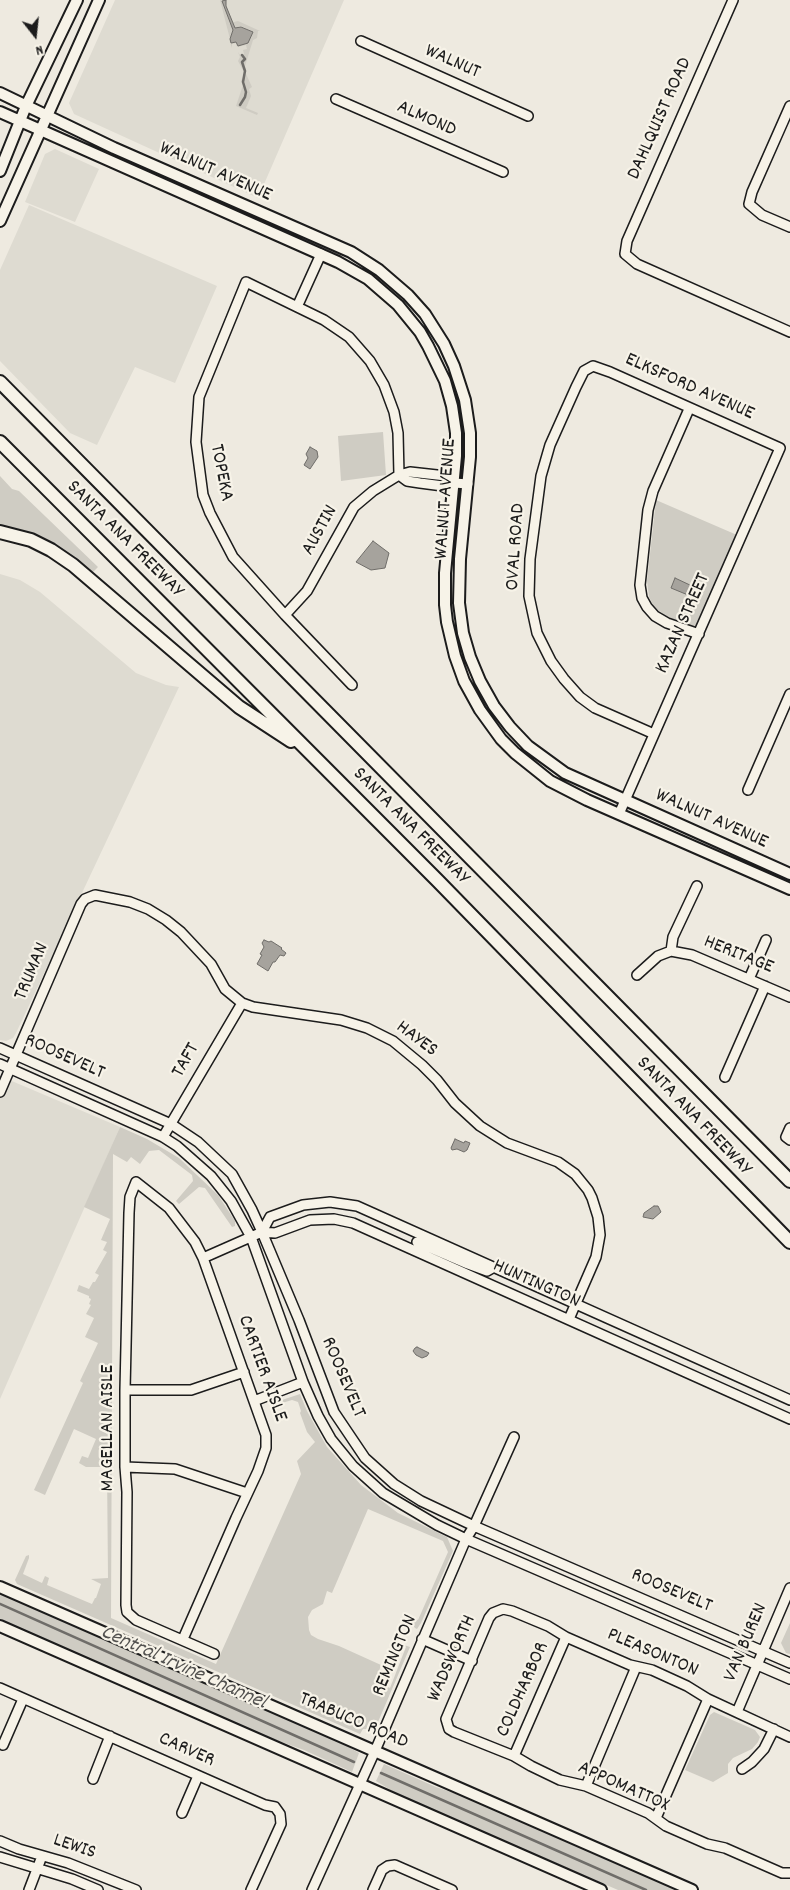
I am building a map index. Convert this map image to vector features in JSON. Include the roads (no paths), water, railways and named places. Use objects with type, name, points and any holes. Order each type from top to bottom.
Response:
[{"type":"highway","name":"SANTA ANA FREEWAY","points":[[0,382],[790,1181]]},
{"type":"highway","name":"SANTA ANA FREEWAY","points":[[0,442],[438,881],[790,1242]]},
{"type":"highway","points":[[0,448],[35,477]]},
{"type":"highway","points":[[0,532],[31,540],[51,550],[73,565],[239,707],[314,757]]},
{"type":"main road","points":[[0,171],[26,106],[77,0]]},
{"type":"main road","points":[[0,221],[98,0]]},
{"type":"main road","name":"WALNUT AVENUE","points":[[0,93],[114,148],[366,260],[408,295],[425,314],[444,344],[454,366],[469,419],[468,484],[459,578],[461,621],[470,657],[480,681],[494,706],[516,734],[535,753],[565,773],[790,874]]},
{"type":"main road","name":"WALNUT AVENUE","points":[[0,112],[321,254],[354,270],[384,292],[410,318],[428,346],[441,370],[452,406],[456,448],[445,573],[447,622],[455,656],[468,689],[480,710],[501,739],[524,762],[550,781],[619,814],[790,889]]},
{"type":"main road","points":[[447,622],[461,621]]},
{"type":"main road","name":"TRABUCO ROAD","points":[[0,1587],[692,1890]]},
{"type":"main road","points":[[0,1626],[601,1890]]},
{"type":"street","name":"DAHLQUIST ROAD","points":[[733,0],[627,241],[625,254],[636,264],[790,332]]},
{"type":"street","name":"WALNUT","points":[[361,41],[528,116]]},
{"type":"street","name":"ALMOND","points":[[336,99],[503,172]]},
{"type":"street","points":[[790,106],[752,192],[749,204],[762,215],[790,227]]},
{"type":"street","points":[[297,307],[321,254]]},
{"type":"street","name":"TOPEKA","points":[[352,685],[233,557],[203,495],[196,442],[199,397],[246,282],[324,320],[349,337],[377,372],[394,412],[398,433],[399,475]]},
{"type":"street","name":"ELKSFORD AVENUE","points":[[584,371],[593,366],[610,372],[689,409],[780,448]]},
{"type":"street","name":"OVAL ROAD","points":[[584,371],[550,445],[541,476],[530,559],[529,596],[537,632],[550,661],[564,680],[580,697],[595,708],[654,734]]},
{"type":"street","points":[[689,409],[653,491],[648,510],[640,585],[642,598],[655,616],[667,623],[699,634]]},
{"type":"street","name":"KAZAN STREET","points":[[619,814],[780,448]]},
{"type":"street","points":[[399,475],[407,481],[444,486],[454,483],[468,484]]},
{"type":"street","name":"AUSTIN","points":[[285,615],[307,591],[354,507],[373,491],[399,475]]},
{"type":"street","points":[[748,790],[789,700]]},
{"type":"street","points":[[637,975],[658,956],[671,950],[673,937],[697,886]]},
{"type":"street","name":"TRUMAN","points":[[0,1092],[81,904],[89,896],[103,896],[130,902],[148,909],[166,920],[181,932],[211,964],[225,989],[242,1003]]},
{"type":"street","points":[[749,979],[766,940]]},
{"type":"street","name":"HERITAGE","points":[[671,950],[692,955],[790,997]]},
{"type":"street","points":[[724,1077],[765,986]]},
{"type":"street","name":"TAFT","points":[[163,1137],[242,1003]]},
{"type":"street","name":"HAYES","points":[[242,1003],[342,1020],[367,1028],[393,1041],[422,1064],[455,1103],[480,1126],[507,1143],[558,1162],[575,1174],[585,1185],[592,1198],[598,1217],[600,1235],[596,1257],[569,1319]]},
{"type":"street","name":"ROOSEVELT","points":[[0,1048],[171,1124],[198,1142],[232,1174],[262,1232],[299,1320],[334,1412],[360,1452],[394,1484],[422,1502],[474,1526],[790,1663]]},
{"type":"street","name":"ROOSEVELT","points":[[0,1064],[163,1137],[177,1146],[211,1176],[230,1201],[251,1237],[303,1382],[318,1416],[331,1439],[353,1466],[383,1494],[437,1525],[466,1539],[790,1679]]},
{"type":"street","name":"CARTIER AISLE","points":[[136,1182],[170,1208],[195,1242],[203,1258],[266,1435],[266,1448],[258,1471],[183,1639]]},
{"type":"street","name":"MAGELLAN AISLE","points":[[136,1182],[130,1197],[125,1467],[127,1492],[126,1605],[128,1612],[136,1620],[183,1639]]},
{"type":"street","name":"HUNTINGTON","points":[[262,1232],[270,1217],[303,1205],[330,1202],[357,1206],[417,1241],[569,1319],[790,1419]]},
{"type":"street","name":"HUNTINGTON","points":[[203,1258],[262,1232],[275,1233],[310,1220],[334,1219],[353,1223],[417,1241],[494,1267],[790,1400]]},
{"type":"street","points":[[126,1390],[191,1390],[244,1372]]},
{"type":"street","points":[[254,1401],[303,1382]]},
{"type":"street","name":"REMINGTON","points":[[312,1890],[375,1751],[466,1539],[474,1526],[514,1437]]},
{"type":"street","points":[[125,1467],[175,1469],[247,1493]]},
{"type":"street","name":"VAN BUREN","points":[[737,1712],[790,1588]]},
{"type":"street","name":"PLEASONTON","points":[[499,1610],[509,1610],[636,1667],[652,1670],[687,1686],[708,1699],[790,1736]]},
{"type":"street","name":"WADSWORTH","points":[[447,1725],[446,1719],[489,1618],[499,1610]]},
{"type":"street","name":"COLDHARBOR","points":[[514,1756],[566,1637]]},
{"type":"street","points":[[183,1639],[214,1654]]},
{"type":"street","points":[[422,1639],[472,1661]]},
{"type":"street","points":[[586,1786],[636,1667]]},
{"type":"street","name":"CARVER","points":[[0,1688],[265,1805],[275,1807],[280,1814],[281,1824],[251,1890]]},
{"type":"street","points":[[3,1745],[24,1698]]},
{"type":"street","points":[[656,1818],[708,1699]]},
{"type":"street","name":"APPOMATTOX","points":[[447,1725],[454,1732],[514,1756],[560,1780],[586,1786],[707,1844],[725,1848],[782,1873],[790,1873]]},
{"type":"street","points":[[742,1769],[752,1762],[764,1749],[774,1729]]},
{"type":"street","points":[[93,1779],[110,1736]]},
{"type":"street","points":[[182,1813],[198,1776]]},
{"type":"street","name":"LEWIS","points":[[0,1841],[68,1863],[132,1889]]},
{"type":"street","name":"LEWIS","points":[[0,1856],[72,1879],[98,1890]]},
{"type":"street","points":[[29,1890],[42,1856]]},
{"type":"street","points":[[373,1890],[382,1870],[388,1866],[395,1865],[452,1890]]},
{"type":"waterway","points":[[240,105],[246,92],[243,82],[245,71],[242,62],[245,59],[242,55]]},
{"type":"waterway","name":"Central Irvine Channel","points":[[0,1604],[354,1762]]},
{"type":"waterway","name":"Central Irvine Channel","points":[[381,1773],[646,1890]]}]
